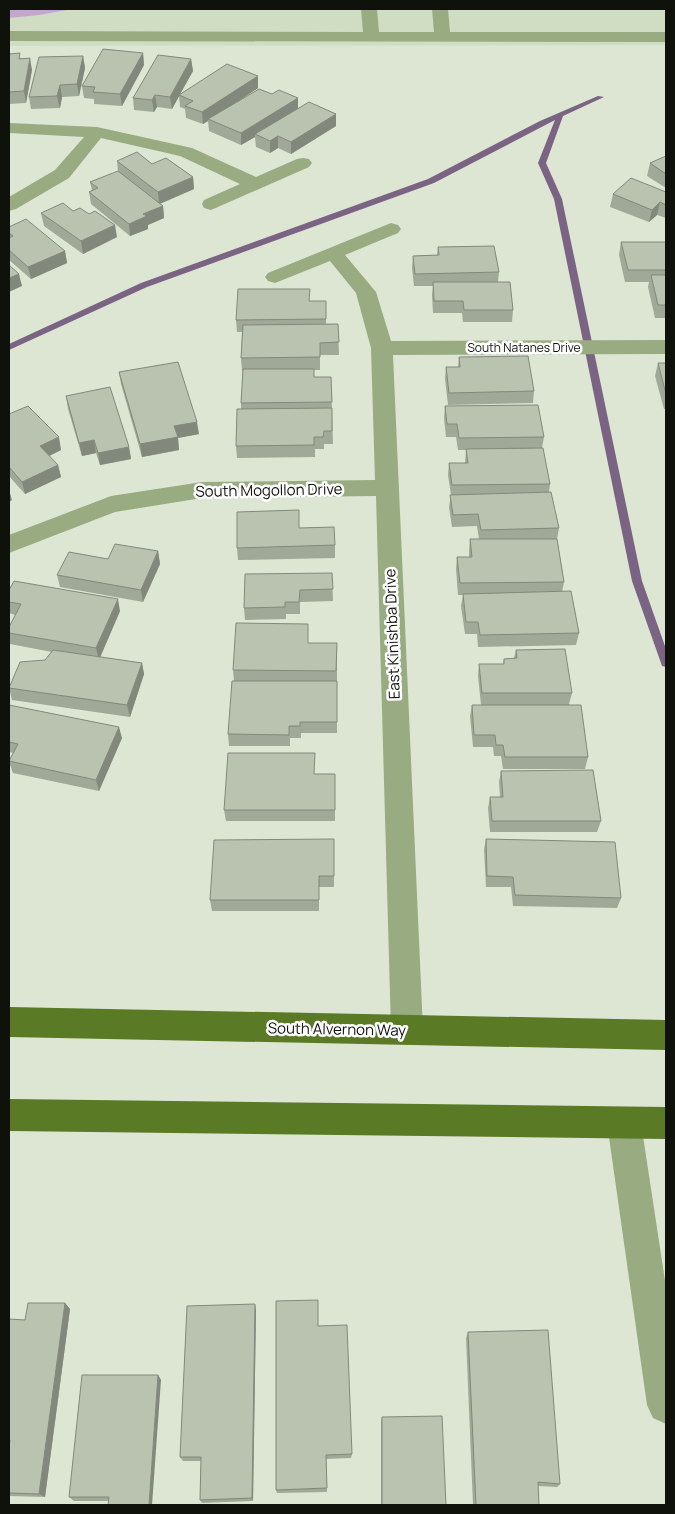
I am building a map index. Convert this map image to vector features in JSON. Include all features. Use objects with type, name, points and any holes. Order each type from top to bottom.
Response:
[{"type":"main road","name":"South Alvernon Way","points":[[9,1022],[666,1035]]},
{"type":"main road","points":[[9,1115],[666,1123]]},
{"type":"street","points":[[369,9],[371,36]]},
{"type":"street","points":[[440,9],[442,36]]},
{"type":"street","points":[[9,36],[666,37]]},
{"type":"street","points":[[9,128],[97,132],[186,152],[255,184]]},
{"type":"street","points":[[9,205],[62,174],[97,132]]},
{"type":"street","points":[[211,204],[303,163]]},
{"type":"street","points":[[275,277],[391,229]]},
{"type":"street","name":"East Kinishba Drive","points":[[333,253],[366,292],[382,348],[407,1030]]},
{"type":"street","name":"South Natanes Drive","points":[[382,348],[666,347]]},
{"type":"street","name":"South Mogollon Drive","points":[[9,544],[111,504],[202,490],[387,488]]},
{"type":"street","points":[[624,1123],[666,1405]]},
{"type":"shaded area","points":[[9,9],[666,9],[666,45],[9,46]]},
{"type":"shaded area","points":[[9,9],[72,9],[9,18]]},
{"type":"building","points":[[103,49],[143,53],[120,94],[93,92],[95,87],[82,86]]},
{"type":"building","points":[[20,53],[19,59],[30,58],[24,91],[9,92],[9,54]]},
{"type":"building","points":[[158,55],[191,59],[170,97],[155,95],[152,100],[133,98]]},
{"type":"building","points":[[83,56],[77,84],[60,85],[57,96],[29,97],[39,57]]},
{"type":"building","points":[[227,64],[258,76],[202,112],[185,106],[193,101],[179,95]]},
{"type":"building","points":[[259,89],[272,94],[279,90],[298,98],[241,133],[208,119]]},
{"type":"building","points":[[309,102],[336,114],[291,142],[278,136],[270,141],[255,134]]},
{"type":"building","points":[[137,152],[152,164],[166,158],[193,177],[158,192],[117,161]]},
{"type":"building","points":[[666,156],[666,174],[650,163]]},
{"type":"building","points":[[118,171],[163,206],[143,214],[147,216],[129,224],[89,192],[98,188],[90,182]]},
{"type":"building","points":[[631,178],[666,192],[666,205],[660,202],[652,210],[613,194]]},
{"type":"building","points":[[63,203],[73,211],[80,208],[89,214],[95,211],[115,225],[81,241],[41,213]]},
{"type":"building","points":[[26,219],[65,251],[28,267],[9,250],[9,238],[13,236],[9,233],[9,227]]},
{"type":"building","points":[[621,242],[666,242],[666,270],[628,270]]},
{"type":"building","points":[[494,246],[499,272],[415,274],[413,256],[439,255],[438,247]]},
{"type":"building","points":[[9,265],[19,274],[9,278]]},
{"type":"building","points":[[651,275],[666,275],[666,305],[658,305]]},
{"type":"building","points":[[433,282],[510,282],[513,310],[464,310],[463,301],[434,301]]},
{"type":"building","points":[[238,289],[310,289],[309,301],[326,301],[326,319],[236,320]]},
{"type":"building","points":[[338,324],[339,342],[320,343],[320,357],[241,358],[243,325]]},
{"type":"building","points":[[528,356],[534,391],[449,393],[446,367],[460,367],[459,357]]},
{"type":"building","points":[[178,362],[197,422],[174,426],[178,437],[140,444],[119,372]]},
{"type":"building","points":[[658,363],[666,363],[666,394]]},
{"type":"building","points":[[243,369],[314,369],[314,377],[331,377],[332,402],[241,403]]},
{"type":"building","points":[[110,387],[129,447],[98,453],[94,440],[79,443],[66,396]]},
{"type":"building","points":[[538,405],[544,437],[459,438],[457,424],[447,424],[445,406]]},
{"type":"building","points":[[28,406],[59,437],[40,446],[58,465],[22,482],[9,467],[9,414]]},
{"type":"building","points":[[332,408],[332,431],[324,431],[323,437],[314,437],[314,445],[236,446],[237,409]]},
{"type":"building","points":[[543,448],[550,484],[452,485],[449,463],[468,463],[466,449]]},
{"type":"building","points":[[551,492],[559,528],[481,530],[478,514],[453,515],[450,495]]},
{"type":"building","points":[[299,510],[299,528],[334,527],[335,545],[237,548],[237,512]]},
{"type":"building","points":[[470,539],[557,539],[564,582],[460,583],[457,557],[472,557]]},
{"type":"building","points":[[115,544],[158,551],[141,590],[57,575],[69,552],[108,559]]},
{"type":"building","points":[[332,573],[333,589],[300,590],[299,602],[285,602],[285,607],[244,608],[245,574]]},
{"type":"building","points":[[14,581],[118,599],[96,648],[9,633],[9,627],[21,604],[9,602],[9,590]]},
{"type":"building","points":[[571,591],[579,633],[480,635],[478,622],[466,622],[463,594]]},
{"type":"building","points":[[236,623],[308,624],[308,643],[337,643],[336,671],[233,670]]},
{"type":"building","points":[[565,649],[572,693],[482,693],[479,664],[504,664],[504,659],[517,658],[516,650]]},
{"type":"building","points":[[53,650],[142,663],[127,705],[9,688],[20,662],[45,660]]},
{"type":"building","points":[[232,681],[337,681],[337,722],[300,722],[300,726],[289,726],[289,735],[228,734]]},
{"type":"building","points":[[9,705],[119,727],[96,780],[9,761],[18,744],[9,742]]},
{"type":"building","points":[[472,705],[581,705],[588,757],[505,757],[503,745],[496,745],[495,735],[474,735]]},
{"type":"building","points":[[228,753],[315,753],[314,774],[335,774],[335,810],[224,810]]},
{"type":"building","points":[[593,770],[601,821],[492,821],[490,797],[503,797],[501,771]]},
{"type":"building","points":[[334,839],[334,876],[319,876],[319,900],[210,900],[214,840]]},
{"type":"building","points":[[486,839],[615,842],[621,898],[515,895],[513,877],[487,876]]},
{"type":"building","points":[[318,1300],[318,1326],[347,1325],[352,1454],[326,1455],[327,1488],[276,1490],[276,1301]]},
{"type":"building","points":[[28,1303],[65,1303],[39,1494],[9,1493],[9,1319],[25,1320]]},
{"type":"building","points":[[255,1304],[252,1498],[200,1500],[201,1457],[180,1457],[187,1306]]},
{"type":"building","points":[[548,1330],[560,1484],[538,1482],[539,1505],[476,1505],[468,1332]]},
{"type":"building","points":[[82,1375],[158,1375],[149,1505],[108,1505],[109,1497],[69,1497]]},
{"type":"building","points":[[442,1416],[446,1505],[382,1505],[382,1417]]},
{"type":"waterway","points":[[9,347],[144,285],[431,181],[543,123],[600,97]]},
{"type":"waterway","points":[[560,116],[542,163],[558,199],[637,581],[666,663]]}]
